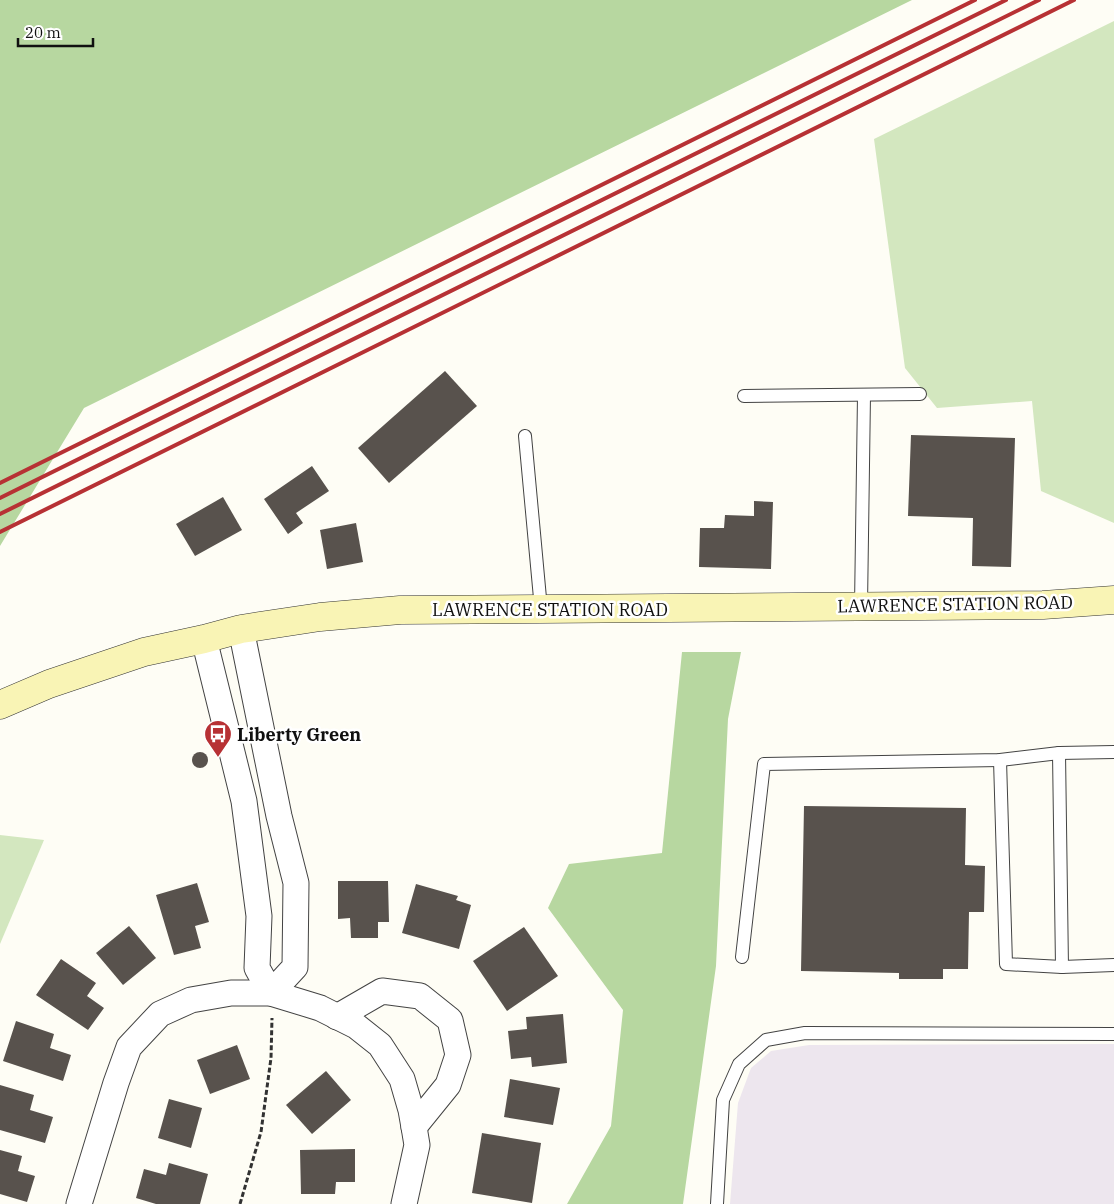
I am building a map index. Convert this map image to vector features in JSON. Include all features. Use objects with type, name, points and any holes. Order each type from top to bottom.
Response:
[{"type":"main road","name":"LAWRENCE STATION ROAD","points":[[0,706],[50,684],[144,652],[204,640],[241,629],[320,616],[400,610],[1043,605],[1114,600]]},
{"type":"street","points":[[241,629],[275,799],[296,883],[295,967],[271,993]]},
{"type":"street","points":[[204,640],[244,801],[259,916],[257,968],[271,993]]},
{"type":"street","points":[[244,801],[275,799]]},
{"type":"street","points":[[337,1017],[382,991],[420,996],[450,1020],[458,1055],[448,1086],[414,1127]]},
{"type":"street","points":[[79,1204],[129,1046],[160,1014],[191,1000],[231,992],[271,993],[320,1008],[356,1026],[380,1045],[402,1079],[412,1110],[417,1145],[404,1204]]},
{"type":"lane","points":[[744,396],[920,394]]},
{"type":"lane","points":[[861,606],[864,395]]},
{"type":"lane","points":[[525,436],[541,609]]},
{"type":"lane","points":[[742,957],[764,764],[1000,760],[1059,753],[1114,752]]},
{"type":"lane","points":[[1059,753],[1062,967]]},
{"type":"lane","points":[[1000,760],[1006,964],[1062,967],[1114,965]]},
{"type":"lane","points":[[717,1204],[723,1100],[739,1064],[766,1040],[805,1033],[1114,1034]]},
{"type":"path","points":[[240,1204],[260,1132],[271,1058],[271,993]]},
{"type":"shaded area","points":[[1114,1044],[1114,1204],[730,1204],[738,1103],[751,1068],[771,1051],[809,1045]]},
{"type":"green space","points":[[0,0],[912,0],[84,408],[0,546]]},
{"type":"green space","points":[[1114,21],[1114,523],[1041,491],[1032,401],[937,408],[905,368],[874,139]]},
{"type":"green space","points":[[682,652],[741,652],[728,719],[716,966],[683,1204],[567,1204],[611,1126],[623,1010],[548,908],[569,864],[662,853]]},
{"type":"green space","points":[[0,835],[44,840],[0,944]]},
{"type":"building","points":[[445,371],[477,406],[389,483],[358,448]]},
{"type":"building","points":[[911,435],[1015,438],[1011,567],[972,566],[973,518],[908,516]]},
{"type":"building","points":[[312,466],[329,491],[296,513],[303,523],[288,534],[264,499]]},
{"type":"building","points":[[223,497],[242,530],[195,556],[176,524]]},
{"type":"building","points":[[754,501],[773,502],[771,569],[699,567],[700,528],[724,528],[725,515],[754,516]]},
{"type":"building","points":[[356,523],[363,562],[327,569],[320,530]]},
{"type":"building","points":[[200,752],[208,760],[200,768],[192,760]]},
{"type":"building","points":[[804,806],[966,808],[965,865],[985,866],[984,912],[969,912],[968,969],[943,969],[943,979],[899,979],[899,973],[801,971]]},
{"type":"building","points":[[338,881],[388,881],[389,922],[378,922],[378,938],[351,938],[350,918],[338,919]]},
{"type":"building","points":[[197,883],[209,922],[195,926],[201,948],[174,955],[156,895]]},
{"type":"building","points":[[416,884],[458,896],[456,900],[471,905],[459,949],[402,933]]},
{"type":"building","points":[[129,926],[156,958],[123,985],[96,953]]},
{"type":"building","points":[[524,927],[558,976],[507,1011],[473,961]]},
{"type":"building","points":[[61,959],[96,983],[87,996],[104,1008],[88,1030],[36,995]]},
{"type":"building","points":[[563,1014],[567,1063],[532,1067],[531,1057],[511,1059],[508,1031],[527,1029],[526,1017]]},
{"type":"building","points":[[16,1021],[54,1034],[50,1048],[71,1055],[63,1081],[3,1061]]},
{"type":"building","points":[[237,1045],[250,1079],[210,1094],[197,1060]]},
{"type":"building","points":[[326,1071],[351,1100],[312,1134],[286,1105]]},
{"type":"building","points":[[510,1079],[560,1088],[553,1125],[504,1117]]},
{"type":"building","points":[[0,1085],[34,1095],[30,1110],[53,1117],[45,1143],[0,1130]]},
{"type":"building","points":[[169,1099],[202,1108],[191,1148],[158,1138]]},
{"type":"building","points":[[482,1133],[541,1143],[532,1203],[472,1193]]},
{"type":"building","points":[[355,1149],[355,1182],[336,1182],[335,1194],[301,1194],[300,1150]]},
{"type":"building","points":[[0,1150],[22,1156],[18,1171],[35,1176],[27,1202],[0,1194]]},
{"type":"building","points":[[169,1163],[208,1174],[200,1204],[156,1204],[136,1198],[144,1169],[166,1175]]},
{"type":"railway","points":[[0,483],[975,0]]},
{"type":"railway","points":[[0,498],[1006,0]]},
{"type":"railway","points":[[0,514],[1039,0]]},
{"type":"railway","points":[[0,532],[1074,0]]},
{"type":"place","name":"Liberty Green","points":[[218,758]]}]
